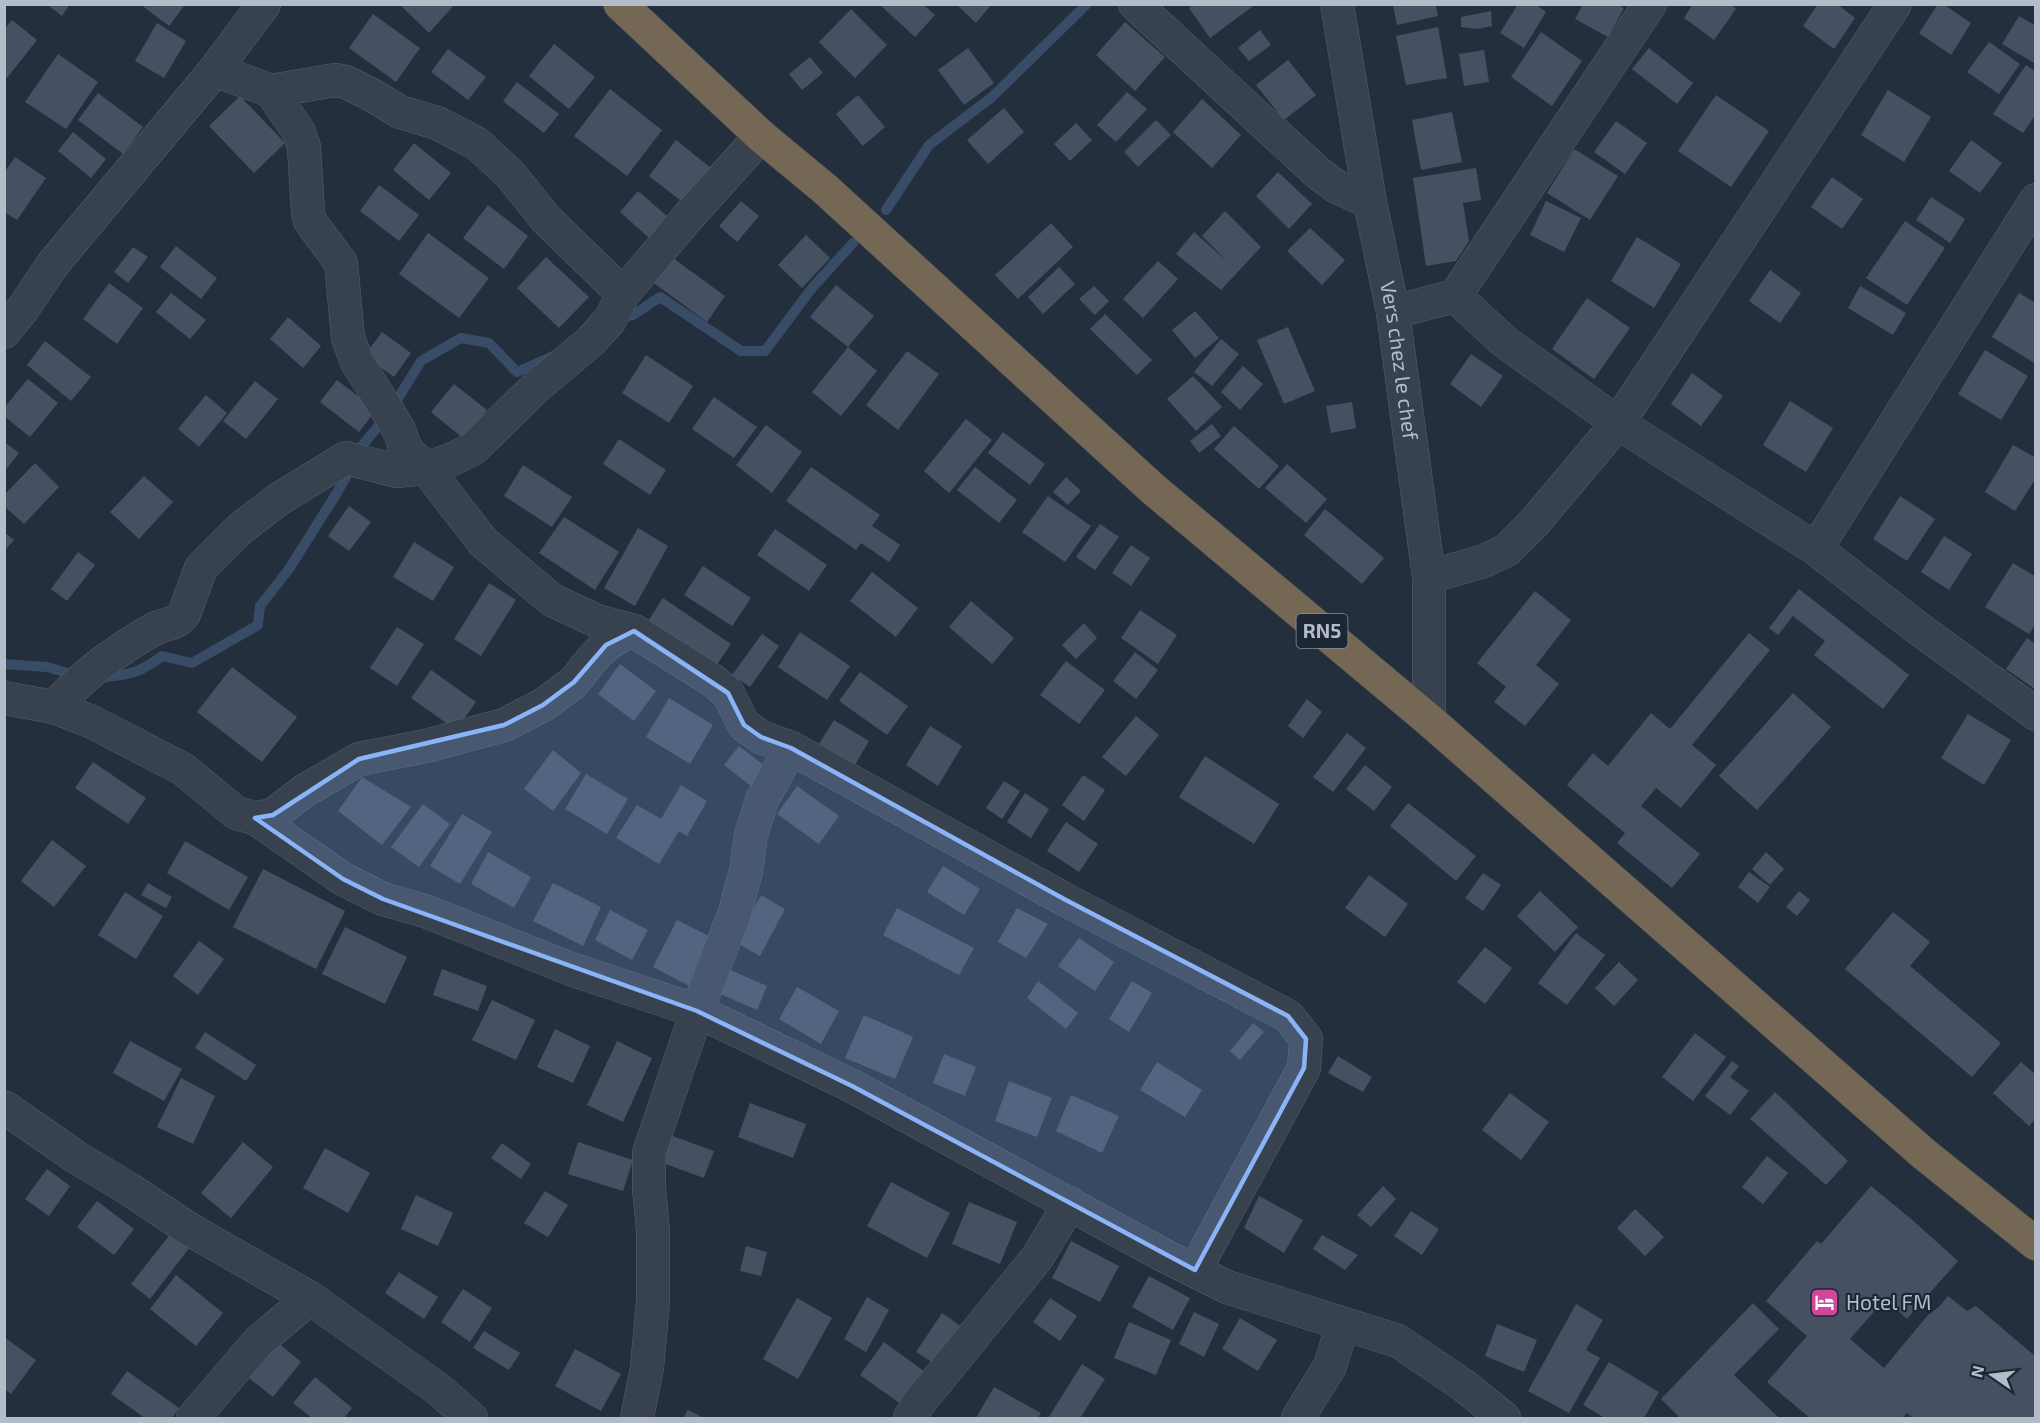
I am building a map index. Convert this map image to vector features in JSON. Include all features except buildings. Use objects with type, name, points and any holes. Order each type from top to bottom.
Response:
[{"type":"highway","name":"RN5","points":[[620,4],[761,136],[834,196],[1153,489],[1430,720],[1924,1154],[2036,1244]]},
{"type":"street","points":[[10,313],[215,70],[264,4]]},
{"type":"street","points":[[1135,4],[1318,173],[1337,187],[1370,202]]},
{"type":"street","name":"Vers chez le chef","points":[[1337,4],[1370,202],[1393,312],[1429,577],[1430,720]]},
{"type":"street","points":[[1393,312],[1455,296],[1650,4]]},
{"type":"street","points":[[1429,577],[1484,561],[1507,550],[1533,524],[1618,423],[1895,4]]},
{"type":"street","points":[[215,70],[271,91],[335,80],[346,82],[400,112],[437,123],[477,143],[510,174],[546,219],[623,294]]},
{"type":"street","points":[[271,91],[299,132],[304,147],[310,221],[341,263],[348,338],[357,362],[389,413],[410,454],[426,468],[483,542],[552,600],[597,621],[634,631],[712,680],[728,693],[744,725],[761,737],[791,748],[1064,900],[1288,1016],[1306,1038],[1304,1068],[1195,1270]]},
{"type":"street","points":[[54,707],[82,678],[116,653],[158,627],[173,624],[180,619],[201,568],[241,528],[279,498],[355,460],[397,471],[426,468],[473,449],[535,388],[591,342],[610,320],[623,294],[761,136]]},
{"type":"street","points":[[1816,549],[2036,200]]},
{"type":"street","points":[[1455,296],[1505,342],[1618,423],[1816,549],[1919,629],[2036,714]]},
{"type":"street","points":[[255,818],[273,815],[304,791],[359,759],[426,746],[504,725],[543,705],[574,682],[606,645],[621,635],[634,631]]},
{"type":"street","points":[[4,698],[54,707],[92,722],[183,769],[236,813],[255,818],[343,879],[383,899],[425,911],[571,969],[697,1011],[852,1086],[1163,1255],[1227,1287],[1398,1341],[1463,1384],[1504,1419]]},
{"type":"street","points":[[637,1419],[647,1368],[653,1301],[653,1231],[649,1153],[697,1011],[735,912],[746,871],[751,835],[762,800],[791,748]]},
{"type":"street","points":[[4,1107],[76,1157],[189,1229],[310,1298],[438,1389],[471,1419]]},
{"type":"street","points":[[910,1419],[918,1404],[1037,1258],[1070,1203]]},
{"type":"street","points":[[193,1419],[258,1342],[310,1298]]},
{"type":"street","points":[[1298,1419],[1330,1366],[1344,1324]]},
{"type":"highlighted area","points":[[634,631],[728,693],[744,725],[761,737],[791,748],[1064,899],[1288,1016],[1306,1039],[1304,1068],[1195,1270],[852,1086],[697,1011],[383,899],[343,879],[255,818],[273,815],[359,759],[504,725],[543,705],[574,682],[606,645]]},
{"type":"waterway","points":[[886,210],[929,145],[992,97],[1087,4]]},
{"type":"waterway","points":[[618,318],[633,315],[660,297],[741,351],[765,351],[812,288],[853,243]]},
{"type":"waterway","points":[[99,677],[133,672],[162,656],[192,663],[258,625],[260,606],[289,569],[338,491],[352,466],[356,453],[389,413],[421,361],[461,338],[489,343],[517,372],[553,356]]},
{"type":"waterway","points":[[4,664],[47,667],[78,676]]},
{"type":"place","name":"Hotel FM","points":[[1825,1303]]}]
